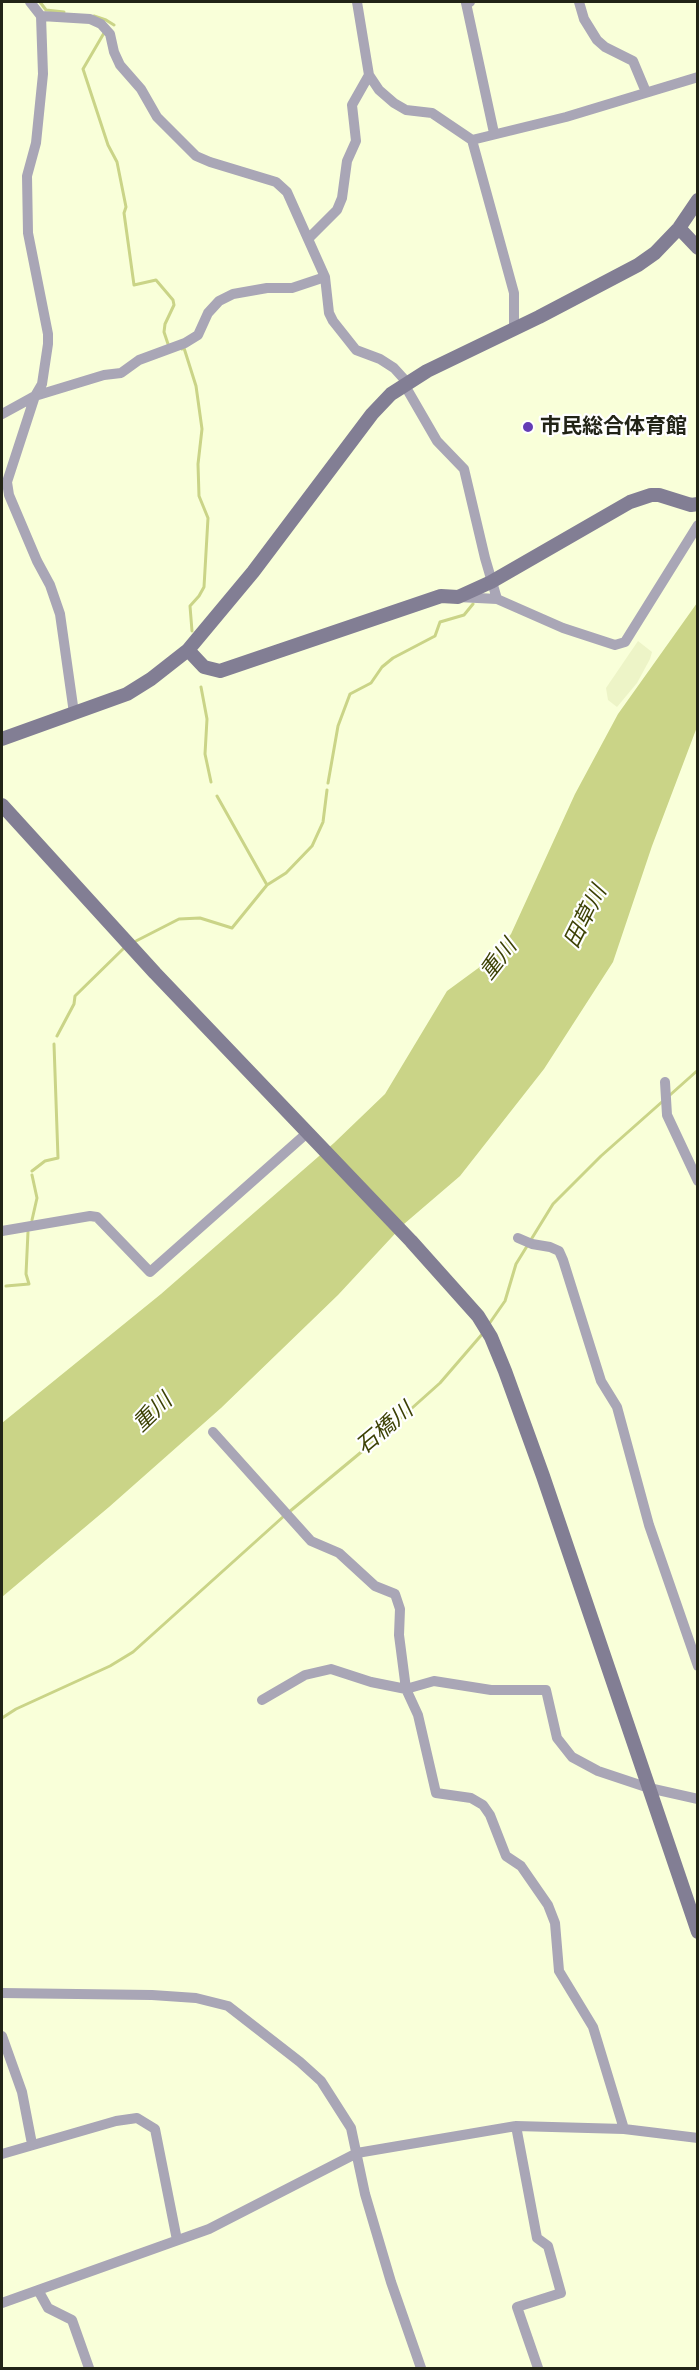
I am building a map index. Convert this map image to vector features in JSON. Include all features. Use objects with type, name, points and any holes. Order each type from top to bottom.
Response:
[{"type":"street","points":[[30,2],[41,16],[43,74],[36,143],[27,176],[28,233],[48,344],[42,384],[35,396],[7,482],[9,495],[37,561],[50,585],[60,614],[74,713]]},
{"type":"street","points":[[357,2],[369,75],[379,90],[406,110],[432,113],[472,140],[514,293],[514,329]]},
{"type":"street","points":[[470,2],[466,3],[494,133]]},
{"type":"street","points":[[579,2],[584,19],[597,40],[604,47],[633,61],[646,92]]},
{"type":"street","points":[[41,16],[90,19],[101,24],[110,34],[120,65],[141,89],[166,128],[196,156],[276,182],[287,192],[325,277],[329,313],[333,321],[356,350],[380,359],[394,368],[404,379],[404,384],[436,441],[464,469],[497,599]]},
{"type":"street","points":[[308,239],[337,210],[342,198],[347,161],[356,141],[352,105],[369,75]]},
{"type":"street","points":[[472,140],[494,133],[526,128],[698,77]]},
{"type":"street","points":[[2,739],[126,694],[152,679],[188,650],[253,572],[372,414],[404,384],[638,265],[655,253],[679,228],[698,200]]},
{"type":"street","points":[[679,228],[698,248]]},
{"type":"street","points":[[2,414],[35,396],[104,375],[121,374],[139,360],[185,343],[198,335],[208,313],[219,301],[233,294],[267,288],[292,288],[325,277]]},
{"type":"street","points":[[458,597],[491,582],[630,502],[651,495],[659,495],[691,506],[698,504]]},
{"type":"street","points":[[188,650],[204,667],[220,671],[441,596],[497,599],[564,628],[615,645],[624,642],[698,525]]},
{"type":"street","points":[[2,805],[155,973],[411,1241],[478,1316],[491,1336],[543,1476],[698,1932]]},
{"type":"street","points":[[665,1082],[667,1115],[698,1181]]},
{"type":"street","points":[[2,1231],[90,1216],[97,1217],[150,1272],[307,1133]]},
{"type":"street","points":[[519,1238],[532,1244],[550,1246],[559,1251],[563,1260],[601,1382],[617,1407],[649,1525],[698,1666]]},
{"type":"street","points":[[213,1432],[311,1541],[339,1553],[375,1586],[395,1594],[400,1610],[399,1635],[406,1689],[418,1715],[436,1793],[471,1798],[483,1805],[490,1815],[506,1856],[521,1866],[548,1905],[555,1923],[560,1971],[593,2027],[624,2129]]},
{"type":"street","points":[[262,1700],[304,1675],[331,1669],[371,1682],[406,1689],[434,1681],[491,1690],[546,1690],[557,1738],[572,1756],[598,1771],[650,1788],[698,1799]]},
{"type":"street","points":[[2,1993],[152,1995],[196,1998],[228,2006],[300,2062],[321,2081],[351,2128],[365,2194],[421,2368]]},
{"type":"street","points":[[2,2036],[22,2092],[32,2144]]},
{"type":"street","points":[[2,2154],[116,2121],[137,2118],[155,2129],[177,2240]]},
{"type":"street","points":[[516,2126],[537,2238],[548,2246],[561,2293],[517,2307],[538,2368]]},
{"type":"street","points":[[2,2303],[208,2229],[357,2153],[516,2126],[624,2129],[698,2138]]},
{"type":"street","points":[[38,2290],[48,2308],[72,2320],[89,2368]]},
{"type":"shaded area","points":[[638,641],[652,652],[650,659],[637,683],[617,707],[608,700],[606,688]]},
{"type":"water","points":[[697,603],[697,727],[652,846],[613,962],[544,1069],[460,1176],[404,1224],[338,1295],[221,1408],[2,1597],[2,1423],[161,1294],[334,1143],[385,1094],[447,991],[492,958],[511,934],[575,794],[618,714]]},
{"type":"waterway","points":[[40,2],[46,10],[64,12]]},
{"type":"waterway","points":[[94,16],[114,25]]},
{"type":"waterway","points":[[104,33],[83,69],[108,145],[117,162],[126,207],[124,213],[134,285],[156,280],[173,300],[174,305],[165,324],[164,332],[168,344]]},
{"type":"waterway","points":[[182,349],[184,348],[196,386],[202,429],[198,464],[199,496],[208,518],[204,587],[190,606],[192,631]]},
{"type":"waterway","points":[[328,783],[338,726],[350,694],[371,683],[382,667],[393,658],[435,636],[440,622],[464,615],[473,604]]},
{"type":"waterway","points":[[201,687],[207,719],[205,754],[211,782]]},
{"type":"waterway","points":[[267,885],[286,873],[312,846],[323,822],[327,790]]},
{"type":"waterway","points":[[136,941],[179,919],[200,918],[232,928],[267,885],[217,796]]},
{"type":"waterway","points":[[57,1036],[74,1004],[75,996],[124,948]]},
{"type":"waterway","points":[[32,1171],[45,1161],[58,1158],[54,1044]]},
{"type":"waterway","name":"石橋川","points":[[670,1095],[698,1070]]},
{"type":"waterway","name":"石橋川","points":[[489,1324],[505,1301],[516,1264],[553,1204],[601,1156],[663,1101]]},
{"type":"waterway","points":[[32,1175],[37,1198],[32,1220]]},
{"type":"waterway","points":[[6,1286],[29,1284],[26,1274],[28,1232]]},
{"type":"waterway","name":"石橋川","points":[[289,1512],[440,1383],[484,1332]]},
{"type":"waterway","name":"石橋川","points":[[2,1718],[16,1709],[110,1666],[133,1652],[284,1516]]},
{"type":"place","name":"市民総合体育館","points":[[528,427]]},
{"type":"water label","name":"田草川","points":[[586,917]]},
{"type":"water label","name":"重川","points":[[499,960]]},
{"type":"water label","name":"重川","points":[[153,1413]]}]
